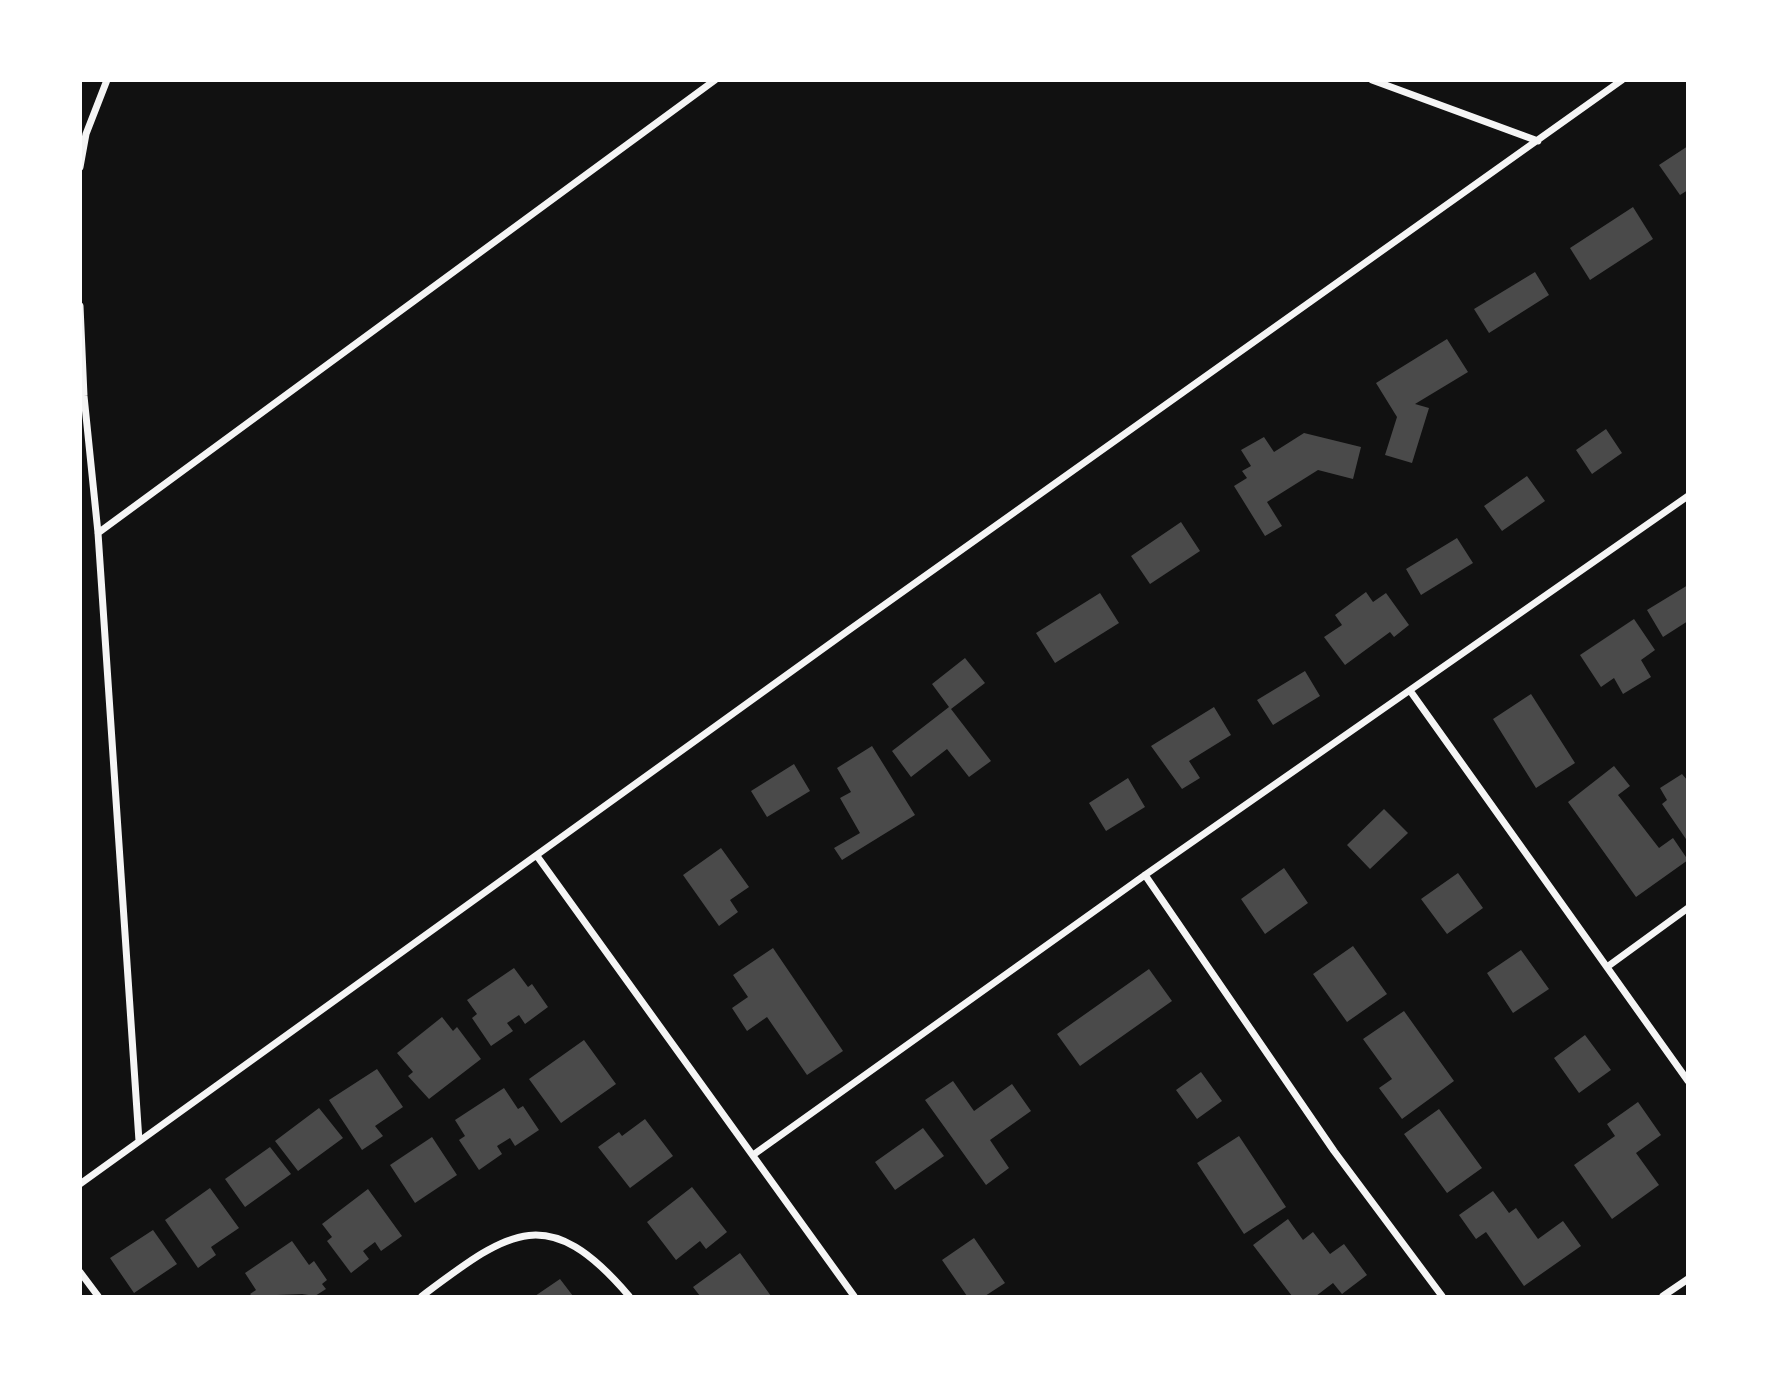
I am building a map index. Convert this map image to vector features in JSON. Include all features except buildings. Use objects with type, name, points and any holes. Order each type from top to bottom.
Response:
[{"type":"street","points":[[80,167],[86,134],[107,80]]},
{"type":"street","points":[[98,533],[715,80]]},
{"type":"street","points":[[1372,80],[1538,141]]},
{"type":"street","points":[[80,1184],[849,630],[1622,80]]},
{"type":"street","points":[[80,306],[84,396],[98,533],[139,1141]]},
{"type":"street","points":[[753,1155],[1144,875],[1411,692],[1688,496]]},
{"type":"street","points":[[1411,692],[1688,1081]]},
{"type":"street","points":[[537,856],[854,1297]]},
{"type":"street","points":[[1144,875],[1334,1151],[1442,1297]]},
{"type":"street","points":[[1607,967],[1688,908]]},
{"type":"street","points":[[422,1297],[497,1243],[533,1233],[558,1237],[581,1251],[606,1270],[629,1297]]},
{"type":"street","points":[[80,1272],[97,1297]]},
{"type":"street","points":[[1663,1297],[1688,1279]]}]
